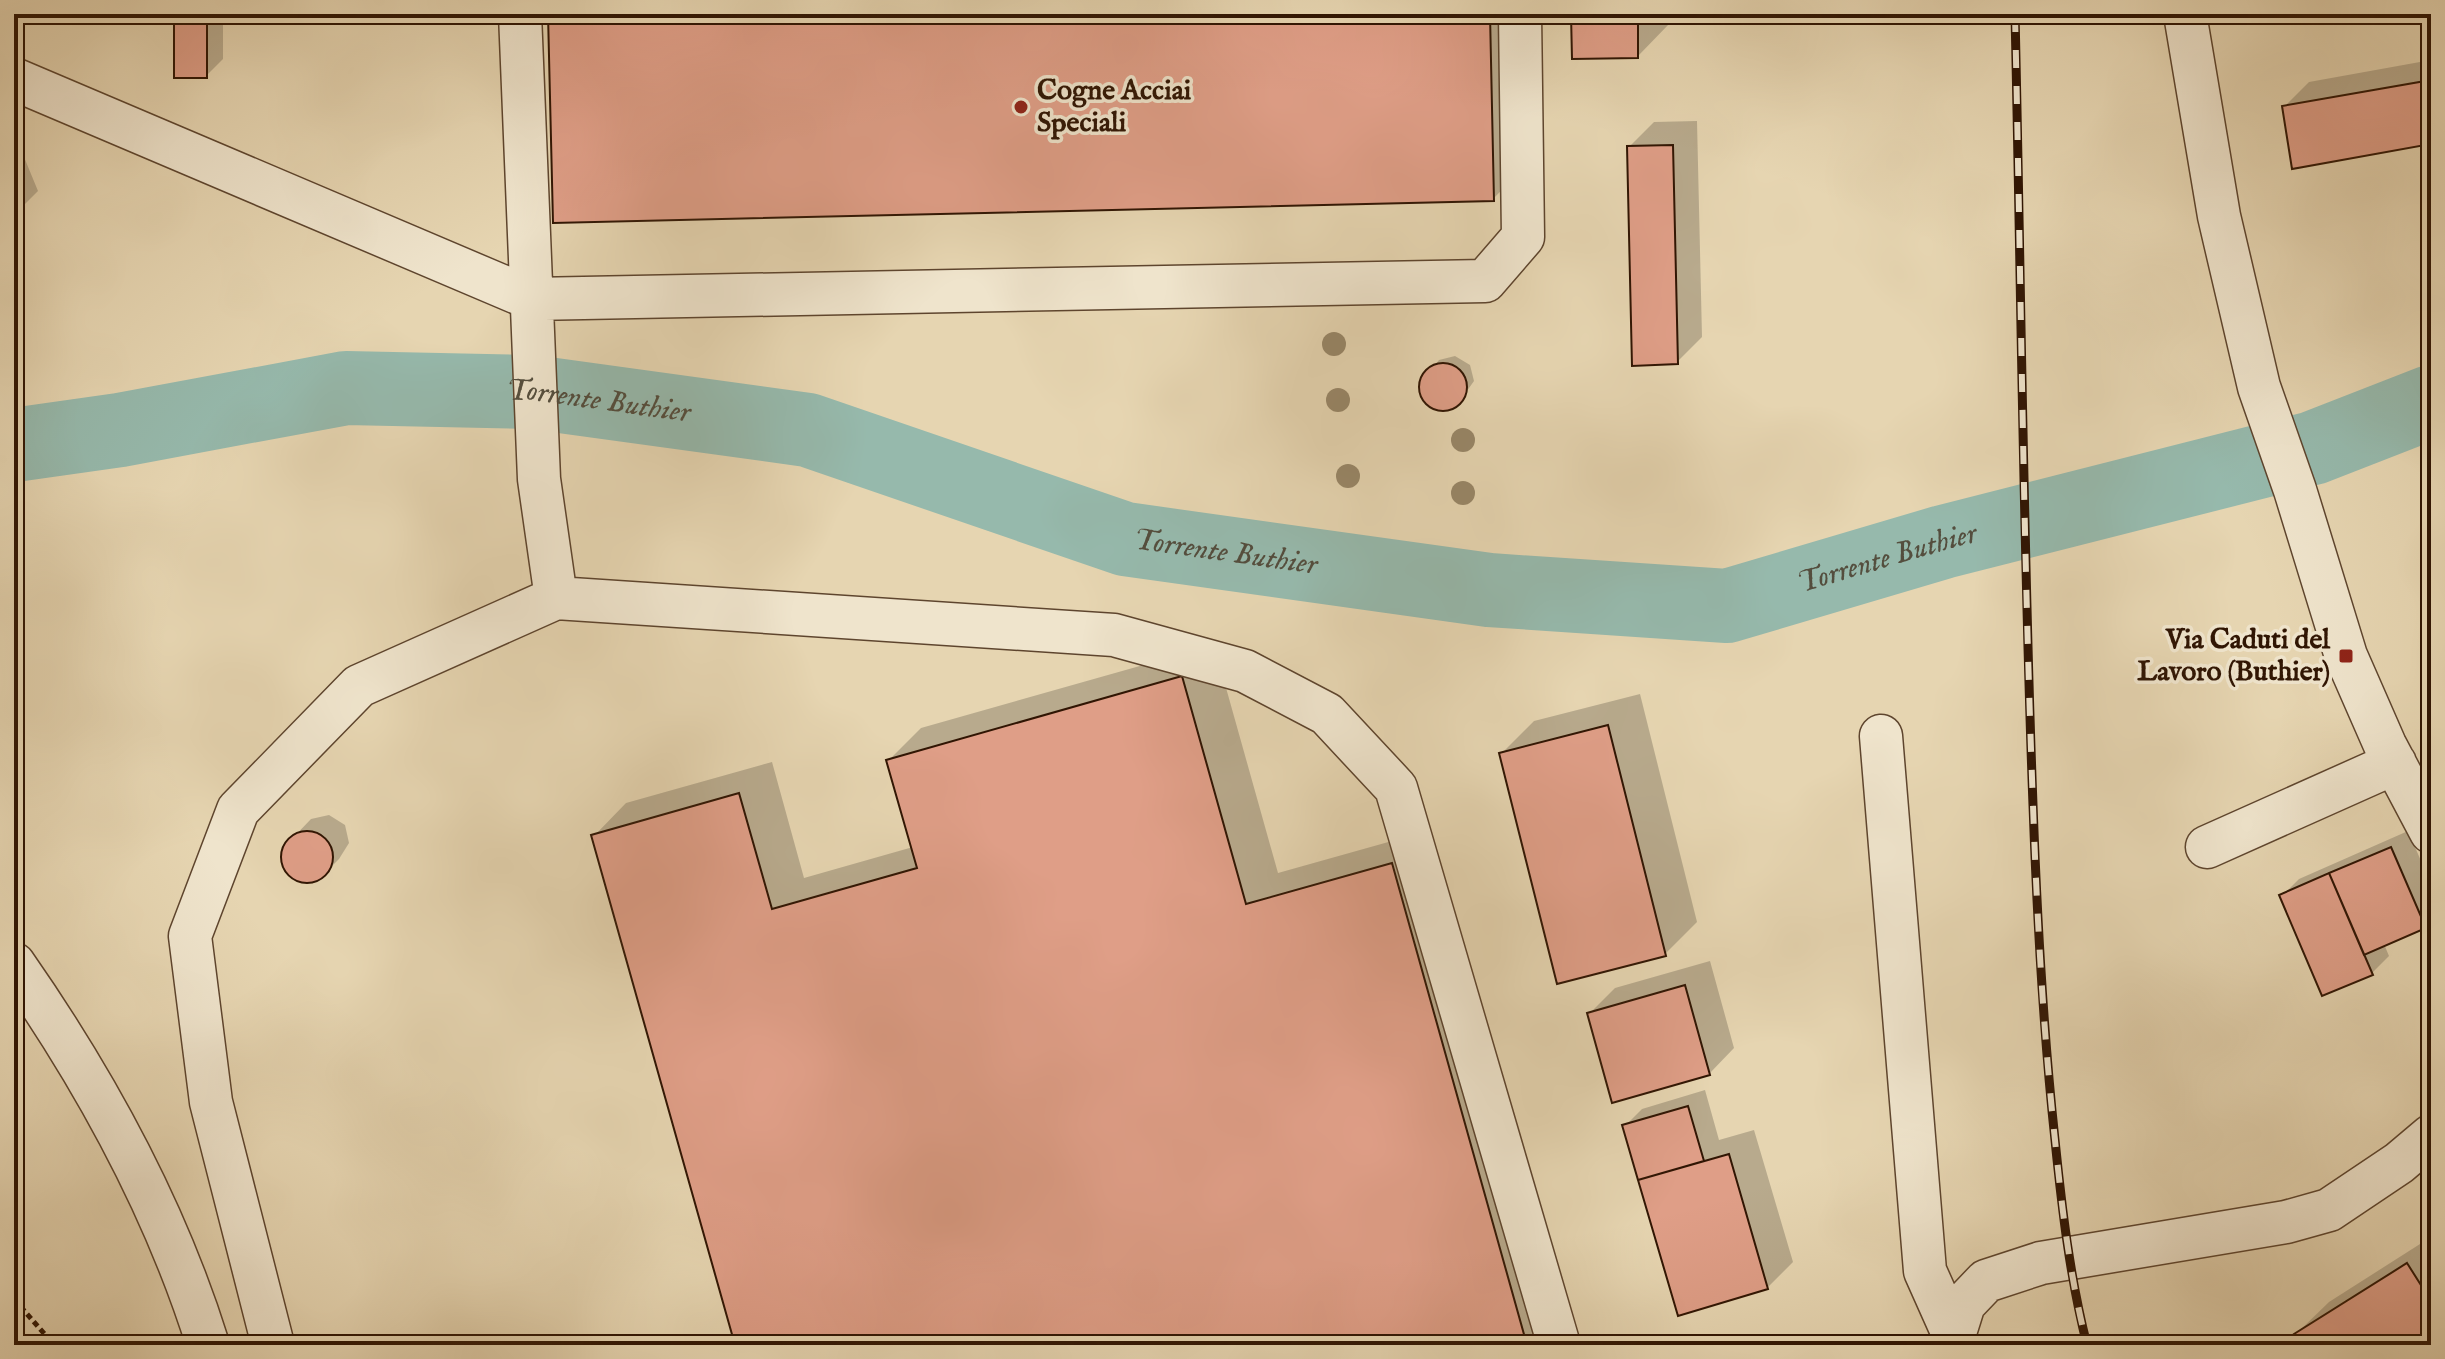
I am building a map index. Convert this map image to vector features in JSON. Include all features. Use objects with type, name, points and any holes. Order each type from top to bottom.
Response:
[{"type":"street","points":[[520,14],[539,479],[556,598]]},
{"type":"street","points":[[14,79],[532,299],[1485,281],[1523,237],[1520,14]]},
{"type":"street","points":[[2185,14],[2219,216],[2259,387],[2295,490],[2346,656],[2395,763],[2431,832]]},
{"type":"street","points":[[273,1345],[211,1102],[190,936],[238,810],[359,686],[556,598],[1114,635],[1245,671],[1327,714],[1396,788],[1559,1345]]},
{"type":"street","points":[[1881,736],[1925,1271],[1955,1340]]},
{"type":"street","points":[[2207,847],[2395,763]]},
{"type":"street","points":[[14,964],[44,1008],[115,1128],[189,1284],[208,1345]]},
{"type":"street","points":[[1955,1340],[1964,1304],[1986,1281],[2041,1263],[2286,1222],[2329,1210],[2412,1141]]},
{"type":"path","points":[[14,1299],[54,1345]]},
{"type":"building","points":[[174,14],[207,14],[207,78],[174,78]]},
{"type":"building","name":"Cogne Acciai Speciali","points":[[548,14],[1490,14],[1494,201],[553,223]]},
{"type":"building","points":[[1571,14],[1638,14],[1638,58],[1572,59]]},
{"type":"building","points":[[2431,80],[2431,144],[2292,169],[2282,106]]},
{"type":"building","points":[[1673,145],[1678,364],[1632,366],[1627,146]]},
{"type":"building","points":[[1443,363],[1460,370],[1467,387],[1460,404],[1443,411],[1426,404],[1419,387],[1426,370]]},
{"type":"building","points":[[1182,676],[1246,904],[1392,863],[1527,1345],[735,1345],[591,835],[739,793],[772,909],[917,868],[886,760]]},
{"type":"building","points":[[1608,725],[1666,956],[1557,984],[1499,753]]},
{"type":"building","points":[[307,831],[325,839],[333,857],[325,875],[307,883],[289,875],[281,857],[289,839]]},
{"type":"building","points":[[2391,847],[2426,928],[2364,955],[2329,873]]},
{"type":"building","points":[[2329,873],[2373,975],[2322,996],[2279,895]]},
{"type":"building","points":[[1685,985],[1710,1075],[1612,1103],[1587,1013]]},
{"type":"building","points":[[1688,1106],[1704,1161],[1638,1180],[1622,1125]]},
{"type":"building","points":[[1729,1154],[1768,1289],[1678,1316],[1638,1180]]},
{"type":"building","points":[[2407,1263],[2431,1301],[2431,1345],[2301,1345],[2294,1334]]},
{"type":"waterway","name":"Torrente Buthier","points":[[14,445],[120,430],[346,388],[532,392],[808,430],[1125,539],[1489,590],[1727,606],[1943,542],[2313,448],[2431,402]]},
{"type":"railway","points":[[2015,14],[2027,608],[2039,931],[2047,1056],[2061,1192],[2071,1269],[2087,1345]]},
{"type":"place","name":"Cogne Acciai Speciali","points":[[1021,107]]},
{"type":"place","name":"Via Caduti del Lavoro (Buthier)","points":[[2346,656]]}]
